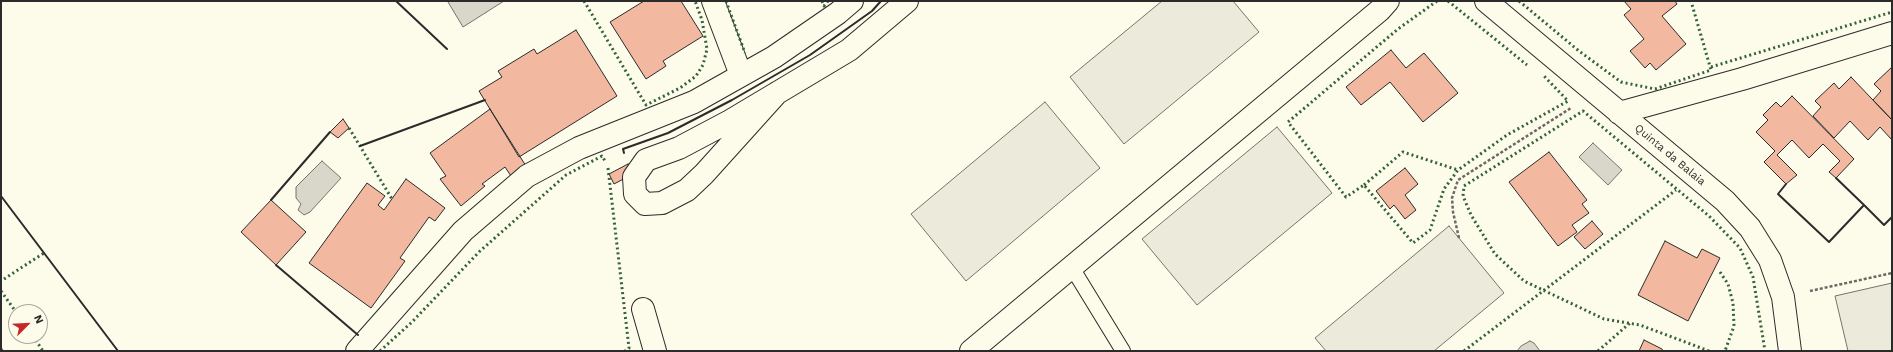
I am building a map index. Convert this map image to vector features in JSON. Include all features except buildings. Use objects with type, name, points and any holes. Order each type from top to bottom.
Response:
[{"type":"street","points":[[713,1],[741,76]]},
{"type":"street","points":[[357,351],[463,231],[527,176],[579,148],[694,102],[780,52],[838,13],[852,1]]},
{"type":"street","points":[[777,93],[704,174],[687,190],[662,203],[645,204],[635,194],[634,177],[646,160],[685,145],[730,121],[849,50],[907,1]]},
{"type":"street","points":[[971,351],[1071,266],[1374,15],[1388,1]]},
{"type":"street","name":"Quinta da Balaia","points":[[1486,1],[1725,201],[1750,228],[1770,260],[1783,297],[1790,351]]},
{"type":"street","points":[[1619,113],[1742,79],[1892,33]]},
{"type":"street","points":[[643,309],[655,351]]},
{"type":"lane","points":[[1071,266],[1123,351]]},
{"type":"path","points":[[1459,238],[1453,212],[1452,198],[1458,180],[1595,92]]},
{"type":"path","points":[[1783,297],[1892,273]]},
{"type":"shaded area","points":[[504,1],[463,27],[448,2]]},
{"type":"shaded area","points":[[1162,1],[1233,1],[1259,32],[1124,144],[1070,77]]},
{"type":"shaded area","points":[[1045,102],[1100,168],[966,281],[911,214]]},
{"type":"shaded area","points":[[1277,127],[1332,193],[1197,305],[1142,239]]},
{"type":"shaded area","points":[[1593,143],[1622,170],[1608,185],[1579,157]]},
{"type":"shaded area","points":[[322,161],[341,178],[310,212],[304,215],[298,210],[301,204],[296,198],[296,187]]},
{"type":"shaded area","points":[[1449,226],[1504,293],[1434,351],[1326,351],[1315,338]]},
{"type":"shaded area","points":[[1892,283],[1892,351],[1848,351],[1835,296]]},
{"type":"shaded area","points":[[1530,341],[1534,343],[1540,351],[1517,351],[1521,346]]},
{"type":"hedge","points":[[584,1],[646,105],[680,88],[696,76],[703,65],[707,49],[702,20],[695,1]]},
{"type":"hedge","points":[[726,1],[745,53]]},
{"type":"hedge","points":[[822,1],[824,6],[828,1]]},
{"type":"hedge","points":[[1437,1],[1398,29],[1288,122],[1346,197],[1364,185],[1413,243],[1430,230],[1444,189],[1458,170],[1507,135],[1568,101],[1544,76]]},
{"type":"hedge","points":[[1448,1],[1527,65]]},
{"type":"hedge","points":[[1519,1],[1579,51],[1621,82],[1655,89],[1711,70],[1691,1]]},
{"type":"hedge","points":[[1711,67],[1892,12]]},
{"type":"hedge","points":[[1709,351],[1640,325],[1604,319],[1524,281],[1495,254],[1471,215],[1463,196],[1464,186],[1583,111],[1709,216],[1740,248],[1753,277],[1765,351]]},
{"type":"hedge","points":[[349,128],[392,199]]},
{"type":"hedge","points":[[1364,185],[1403,152],[1458,170]]},
{"type":"hedge","points":[[380,351],[412,322],[479,252],[566,175],[602,156],[605,161]]},
{"type":"hedge","points":[[608,168],[629,348],[625,351]]},
{"type":"hedge","points":[[1464,351],[1676,190]]},
{"type":"hedge","points":[[4,279],[44,253]]},
{"type":"hedge","points":[[1720,272],[1728,284],[1733,303],[1734,326],[1725,351]]},
{"type":"hedge","points":[[1,291],[10,304]]},
{"type":"hedge","points":[[1598,351],[1630,323]]},
{"type":"hedge","points":[[38,344],[43,351]]},
{"type":"wall","points":[[396,1],[447,49]]},
{"type":"wall","points":[[624,153],[623,149],[668,133],[732,100],[810,55],[872,11],[881,1]]},
{"type":"wall","points":[[360,146],[485,100]]},
{"type":"wall","points":[[271,200],[330,132]]},
{"type":"wall","points":[[1786,184],[1778,194],[1829,242],[1864,205],[1836,178]]},
{"type":"wall","points":[[1,196],[118,351]]},
{"type":"wall","points":[[1864,205],[1884,225],[1892,217]]},
{"type":"wall","points":[[276,265],[358,335]]}]
